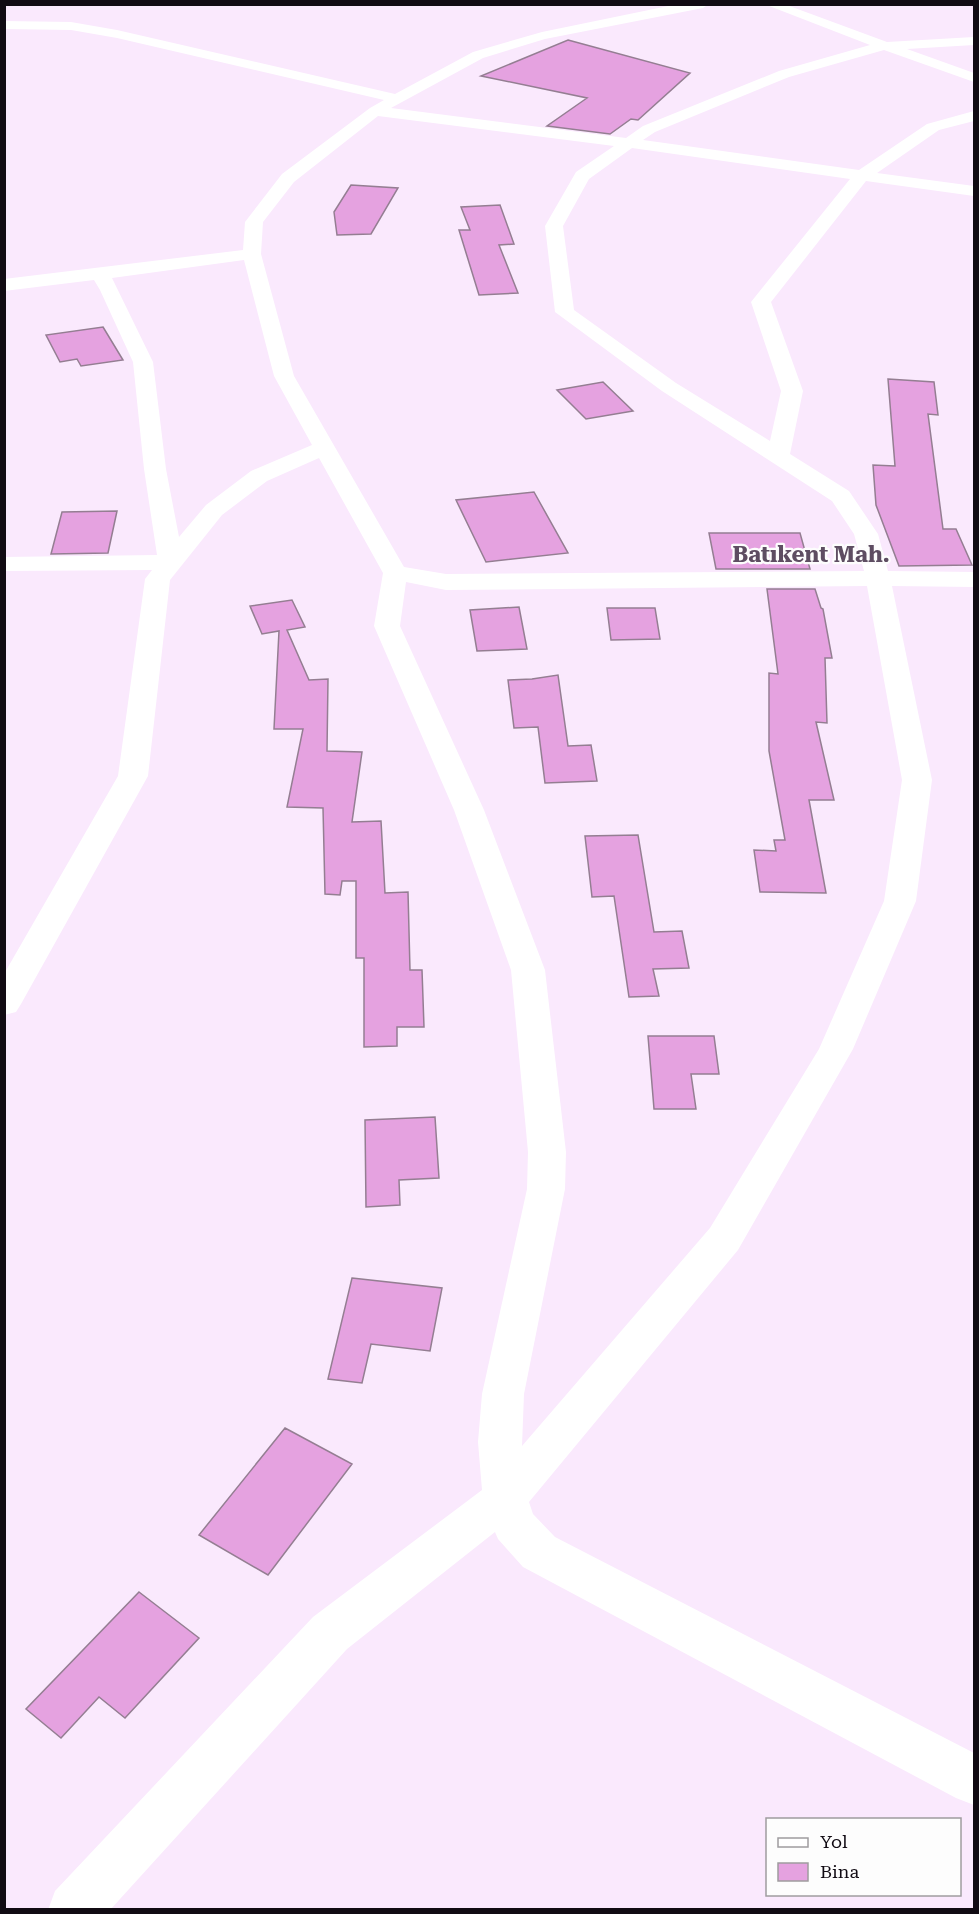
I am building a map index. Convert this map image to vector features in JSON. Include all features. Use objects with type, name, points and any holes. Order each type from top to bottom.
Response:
[{"type":"street","points":[[703,4],[575,29],[478,55],[375,111],[288,178],[254,222],[252,254],[284,376],[395,573],[387,626],[469,810],[528,970],[547,1152],[546,1189],[503,1394],[500,1442],[505,1498],[514,1525],[539,1552],[975,1780]]},
{"type":"street","points":[[770,4],[975,78]]},
{"type":"street","points":[[4,25],[71,26],[117,34],[398,99]]},
{"type":"street","points":[[74,1910],[330,1633],[505,1498],[724,1239],[836,1049],[900,901],[917,780],[878,578],[866,534],[841,496],[669,387],[566,312],[554,226],[582,176],[649,129],[784,74],[883,46],[975,41]]},
{"type":"street","points":[[375,111],[629,143],[860,177],[975,191]]},
{"type":"street","points":[[778,455],[792,391],[761,302],[860,177],[933,127],[975,117]]},
{"type":"street","points":[[4,285],[252,254]]},
{"type":"street","points":[[100,274],[110,290],[143,362],[155,469],[171,562]]},
{"type":"street","points":[[4,1004],[133,776],[158,579],[214,510],[259,476],[324,448]]},
{"type":"street","points":[[4,564],[171,562]]},
{"type":"street","points":[[395,573],[446,582],[878,578],[975,580]]},
{"type":"building","points":[[568,40],[690,73],[638,120],[631,119],[610,134],[547,126],[587,98],[481,76]]},
{"type":"building","points":[[351,185],[398,188],[371,234],[337,235],[334,212]]},
{"type":"building","points":[[500,205],[514,244],[499,245],[518,293],[479,295],[459,230],[470,230],[461,207]]},
{"type":"building","points":[[103,327],[123,360],[81,366],[77,359],[60,362],[46,335]]},
{"type":"building","points":[[888,379],[934,382],[938,415],[928,414],[943,529],[956,529],[972,565],[899,566],[876,505],[873,465],[895,466]]},
{"type":"building","points":[[603,382],[633,411],[586,419],[557,390]]},
{"type":"building","points":[[534,492],[568,553],[486,562],[456,500]]},
{"type":"building","points":[[117,511],[108,553],[51,554],[62,512]]},
{"type":"building","points":[[709,533],[800,533],[810,569],[716,569]]},
{"type":"building","points":[[767,589],[815,589],[823,609],[832,658],[825,658],[827,723],[816,722],[834,800],[809,800],[826,893],[760,892],[754,850],[776,851],[774,840],[785,840],[769,751],[769,673],[778,674]]},
{"type":"building","points":[[292,600],[305,627],[287,630],[309,680],[328,679],[327,751],[362,752],[352,822],[381,821],[385,893],[408,892],[410,970],[422,970],[424,1027],[397,1027],[397,1046],[364,1047],[364,958],[356,958],[356,881],[342,881],[340,895],[325,894],[323,808],[287,807],[303,729],[274,729],[279,631],[262,634],[250,606]]},
{"type":"building","points":[[519,607],[527,649],[477,651],[470,610]]},
{"type":"building","points":[[607,608],[655,608],[660,639],[611,640]]},
{"type":"building","points":[[558,675],[568,746],[591,745],[597,781],[545,783],[538,727],[514,728],[508,680]]},
{"type":"building","points":[[638,835],[654,932],[682,931],[689,968],[653,969],[659,996],[629,997],[614,896],[592,897],[585,836]]},
{"type":"building","points":[[648,1036],[714,1036],[719,1074],[691,1074],[696,1109],[654,1109]]},
{"type":"building","points":[[435,1117],[439,1178],[399,1180],[400,1205],[366,1207],[365,1120]]},
{"type":"building","points":[[352,1278],[442,1288],[430,1351],[371,1344],[362,1383],[328,1379]]},
{"type":"building","points":[[285,1428],[352,1464],[268,1575],[199,1535]]},
{"type":"building","points":[[139,1592],[199,1638],[125,1718],[99,1697],[61,1738],[26,1709]]},
{"type":"district","name":"Batıkent Mah.","points":[[811,554]]}]
